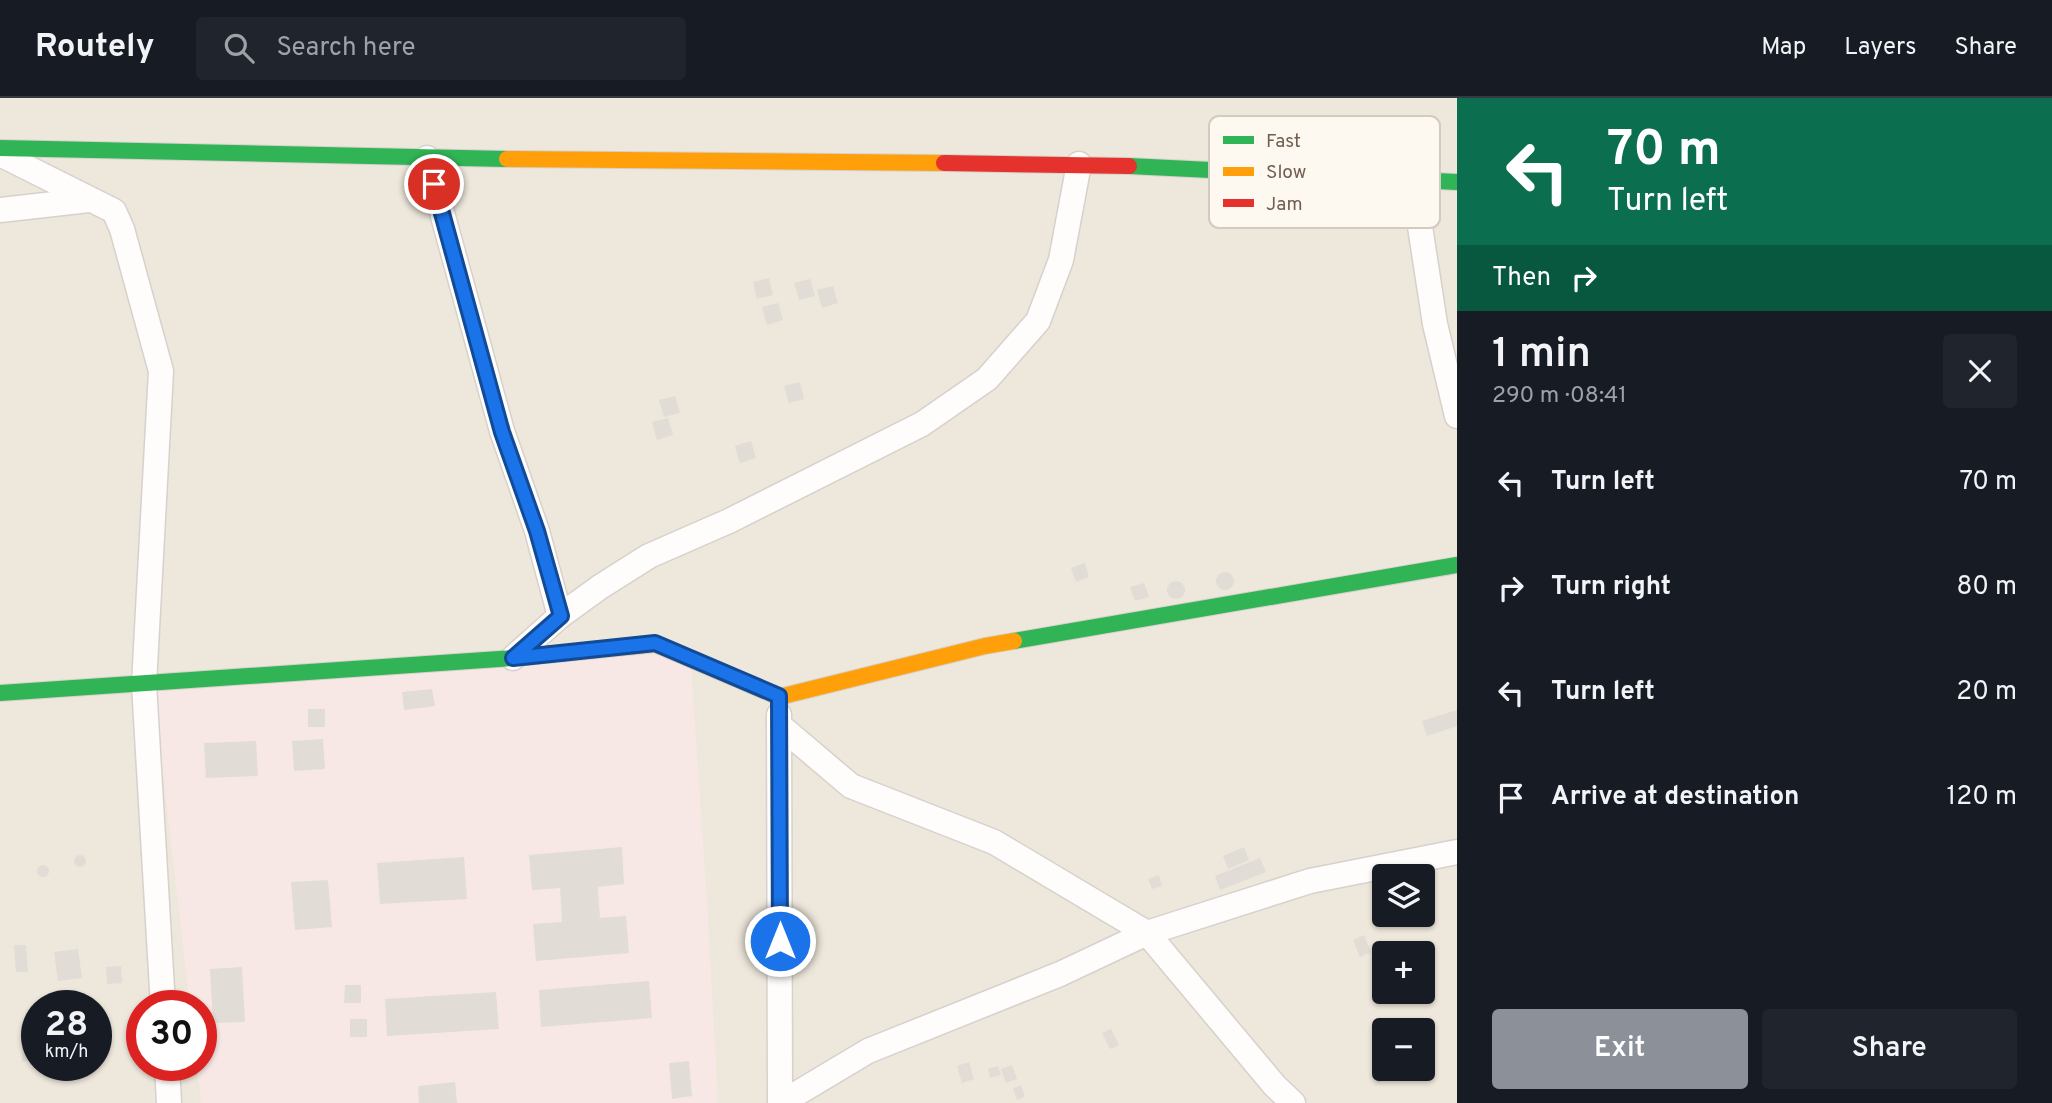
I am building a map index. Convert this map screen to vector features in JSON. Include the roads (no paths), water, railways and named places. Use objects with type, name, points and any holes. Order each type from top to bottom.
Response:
[{"type":"street","points":[[0,148],[427,158],[1079,163],[1209,170]]},
{"type":"street","points":[[0,154],[114,211],[122,229],[161,371],[144,684],[162,990]]},
{"type":"street","points":[[427,158],[502,432],[537,531],[561,616]]},
{"type":"street","points":[[513,658],[561,616],[649,556],[729,521],[922,424],[987,379],[1038,321],[1061,260],[1079,163]]},
{"type":"street","points":[[0,209],[89,200]]},
{"type":"street","points":[[1420,228],[1435,324],[1457,416]]},
{"type":"street","points":[[0,693],[513,658],[655,643],[779,696],[985,646],[1457,565]]},
{"type":"street","points":[[779,696],[781,1103]]},
{"type":"street","points":[[779,725],[851,786],[994,842],[1147,933],[1275,1086],[1293,1103]]},
{"type":"street","points":[[781,1103],[868,1051],[1060,974],[1147,933],[1310,881],[1457,852]]},
{"type":"street","points":[[168,1081],[169,1103]]}]
